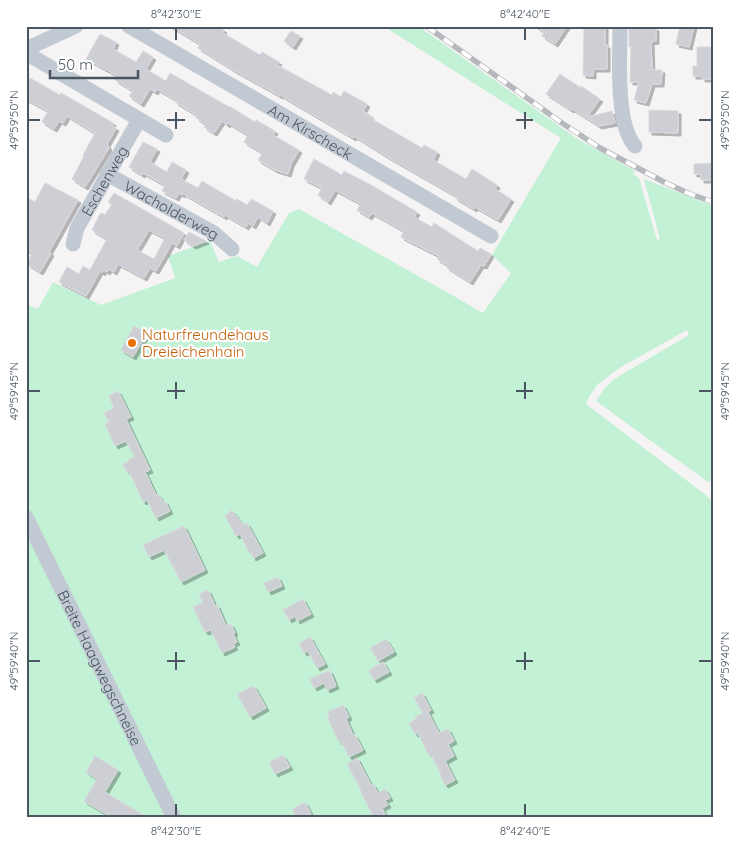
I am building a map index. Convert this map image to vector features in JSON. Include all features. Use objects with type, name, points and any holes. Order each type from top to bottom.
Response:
[{"type":"street","points":[[26,49],[76,26]]},
{"type":"street","name":"Am Kirscheck","points":[[129,26],[491,236]]},
{"type":"street","points":[[620,26],[620,97],[623,119],[631,141],[635,146]]},
{"type":"street","points":[[26,53],[166,135]]},
{"type":"street","name":"Eschenweg","points":[[74,244],[77,228],[139,120]]},
{"type":"street","name":"Wacholderweg","points":[[108,174],[214,233],[232,249]]},
{"type":"street","name":"Breite Haagwegschneise","points":[[26,517],[174,818]]},
{"type":"green space","points":[[383,26],[418,26],[576,138],[635,171],[633,174],[639,178],[657,240],[660,239],[644,179],[713,206],[713,480],[708,482],[596,401],[614,379],[689,335],[687,330],[621,367],[598,384],[586,404],[713,502],[713,818],[26,818],[26,304],[38,309],[53,282],[101,305],[175,278],[168,256],[210,241],[219,262],[237,256],[257,267],[289,213],[299,209],[483,313],[511,273],[492,255],[561,138]]},
{"type":"building","points":[[170,26],[217,26],[224,30],[223,33],[260,55],[262,52],[279,62],[277,65],[332,95],[333,92],[341,97],[344,91],[367,104],[363,111],[371,116],[370,118],[422,148],[424,145],[437,152],[433,160],[466,179],[472,169],[497,185],[495,189],[511,199],[498,220],[475,207],[474,209],[455,198],[456,196],[354,136],[353,138],[235,71],[198,48],[200,44]]},
{"type":"building","points":[[535,26],[567,26],[555,44],[542,36],[544,32]]},
{"type":"building","points":[[584,26],[605,26],[607,69],[593,69],[593,76],[583,75]]},
{"type":"building","points":[[629,26],[656,28],[656,41],[651,42],[652,70],[662,70],[661,84],[652,84],[646,103],[634,100],[639,82],[630,82],[631,47],[629,47]]},
{"type":"building","points":[[680,26],[694,26],[689,47],[676,44]]},
{"type":"building","points":[[291,31],[300,36],[293,47],[284,41]]},
{"type":"building","points":[[100,34],[116,42],[113,49],[136,62],[143,51],[153,57],[146,69],[166,81],[170,73],[255,122],[256,120],[275,131],[273,135],[299,150],[288,174],[275,170],[258,160],[263,153],[244,142],[248,135],[228,123],[227,125],[222,121],[214,133],[204,127],[206,124],[196,118],[198,116],[157,89],[155,92],[150,89],[141,104],[129,96],[133,91],[115,80],[118,76],[86,59]]},
{"type":"building","points":[[697,47],[713,47],[712,79],[702,79],[702,76],[693,76],[693,66],[697,66]]},
{"type":"building","points":[[560,74],[600,99],[587,117],[612,111],[615,123],[599,126],[546,94]]},
{"type":"building","points":[[30,78],[84,106],[113,123],[112,126],[116,128],[107,144],[109,148],[85,187],[72,179],[95,133],[67,116],[63,123],[59,121],[54,129],[42,122],[48,111],[26,99],[26,85]]},
{"type":"building","points":[[649,110],[678,111],[678,133],[649,132]]},
{"type":"building","points":[[143,142],[157,149],[150,162],[167,172],[172,162],[186,170],[181,179],[198,188],[202,181],[236,201],[237,199],[247,205],[251,199],[273,211],[267,223],[258,217],[253,226],[248,223],[246,227],[182,193],[182,195],[179,193],[176,198],[162,191],[165,185],[129,167]]},
{"type":"building","points":[[314,159],[342,175],[344,171],[371,185],[417,212],[414,217],[432,227],[434,223],[478,251],[480,248],[491,254],[484,266],[481,265],[470,282],[446,267],[447,265],[437,259],[439,256],[401,237],[404,231],[372,213],[369,217],[357,210],[361,204],[335,190],[328,202],[318,195],[322,188],[304,179]]},
{"type":"building","points":[[713,163],[713,180],[701,180],[701,174],[694,174],[694,164]]},
{"type":"building","points":[[45,183],[78,200],[40,272],[27,264],[32,253],[26,250],[26,197],[35,202]]},
{"type":"building","points":[[114,193],[184,233],[177,246],[172,243],[156,271],[150,268],[144,278],[118,264],[114,272],[109,269],[107,272],[104,270],[102,273],[100,271],[86,296],[59,282],[67,267],[79,274],[83,266],[90,270],[107,239],[92,230],[100,214],[105,215],[112,204],[108,202]],"holes":[[[149,230],[165,238],[154,259],[137,250]]]},
{"type":"building","points":[[189,232],[206,241],[193,246],[184,240]]},
{"type":"building","points":[[134,326],[147,333],[133,357],[121,350]]},
{"type":"building","points":[[118,391],[131,417],[126,419],[150,470],[145,472],[156,495],[158,494],[163,502],[165,501],[170,511],[156,518],[147,500],[143,502],[129,471],[127,472],[123,464],[135,457],[126,441],[115,446],[105,424],[109,422],[104,413],[114,408],[109,396]]},
{"type":"building","points":[[232,510],[243,525],[247,523],[263,553],[253,558],[240,534],[236,536],[225,516]]},
{"type":"building","points":[[184,526],[205,570],[181,582],[164,550],[149,557],[143,545]]},
{"type":"building","points":[[278,577],[282,586],[268,592],[264,583]]},
{"type":"building","points":[[208,590],[226,626],[231,624],[237,642],[233,644],[235,647],[222,653],[211,630],[205,632],[193,607],[203,602],[199,594]]},
{"type":"building","points":[[303,599],[311,614],[297,621],[295,616],[289,620],[283,610]]},
{"type":"building","points":[[310,637],[325,664],[317,668],[308,651],[304,653],[299,644]]},
{"type":"building","points":[[386,639],[394,652],[378,661],[370,648]]},
{"type":"building","points":[[383,662],[389,672],[374,680],[369,670]]},
{"type":"building","points":[[330,671],[336,686],[327,690],[324,683],[314,688],[310,679]]},
{"type":"building","points":[[254,686],[266,708],[250,717],[237,694]]},
{"type":"building","points":[[422,693],[431,710],[428,712],[439,733],[448,729],[454,741],[448,744],[454,756],[445,761],[455,780],[445,785],[430,753],[428,754],[418,733],[415,734],[409,723],[423,713],[414,698]]},
{"type":"building","points":[[343,705],[349,717],[346,719],[353,735],[355,735],[363,750],[349,757],[341,741],[339,742],[327,717],[330,716],[328,712]]},
{"type":"building","points":[[283,755],[290,767],[275,774],[269,762]]},
{"type":"building","points":[[95,756],[118,770],[105,792],[148,818],[113,818],[84,801],[97,779],[86,772]]},
{"type":"building","points":[[357,758],[371,785],[373,784],[378,793],[385,789],[390,798],[385,800],[388,805],[382,808],[387,818],[374,818],[347,764]]},
{"type":"building","points":[[305,802],[311,814],[303,818],[297,818],[292,809]]},
{"type":"railway","points":[[426,26],[600,148],[664,182],[713,202]]},
{"type":"place","name":"Naturfreundehaus Dreieichenhain","points":[[132,343]]}]
